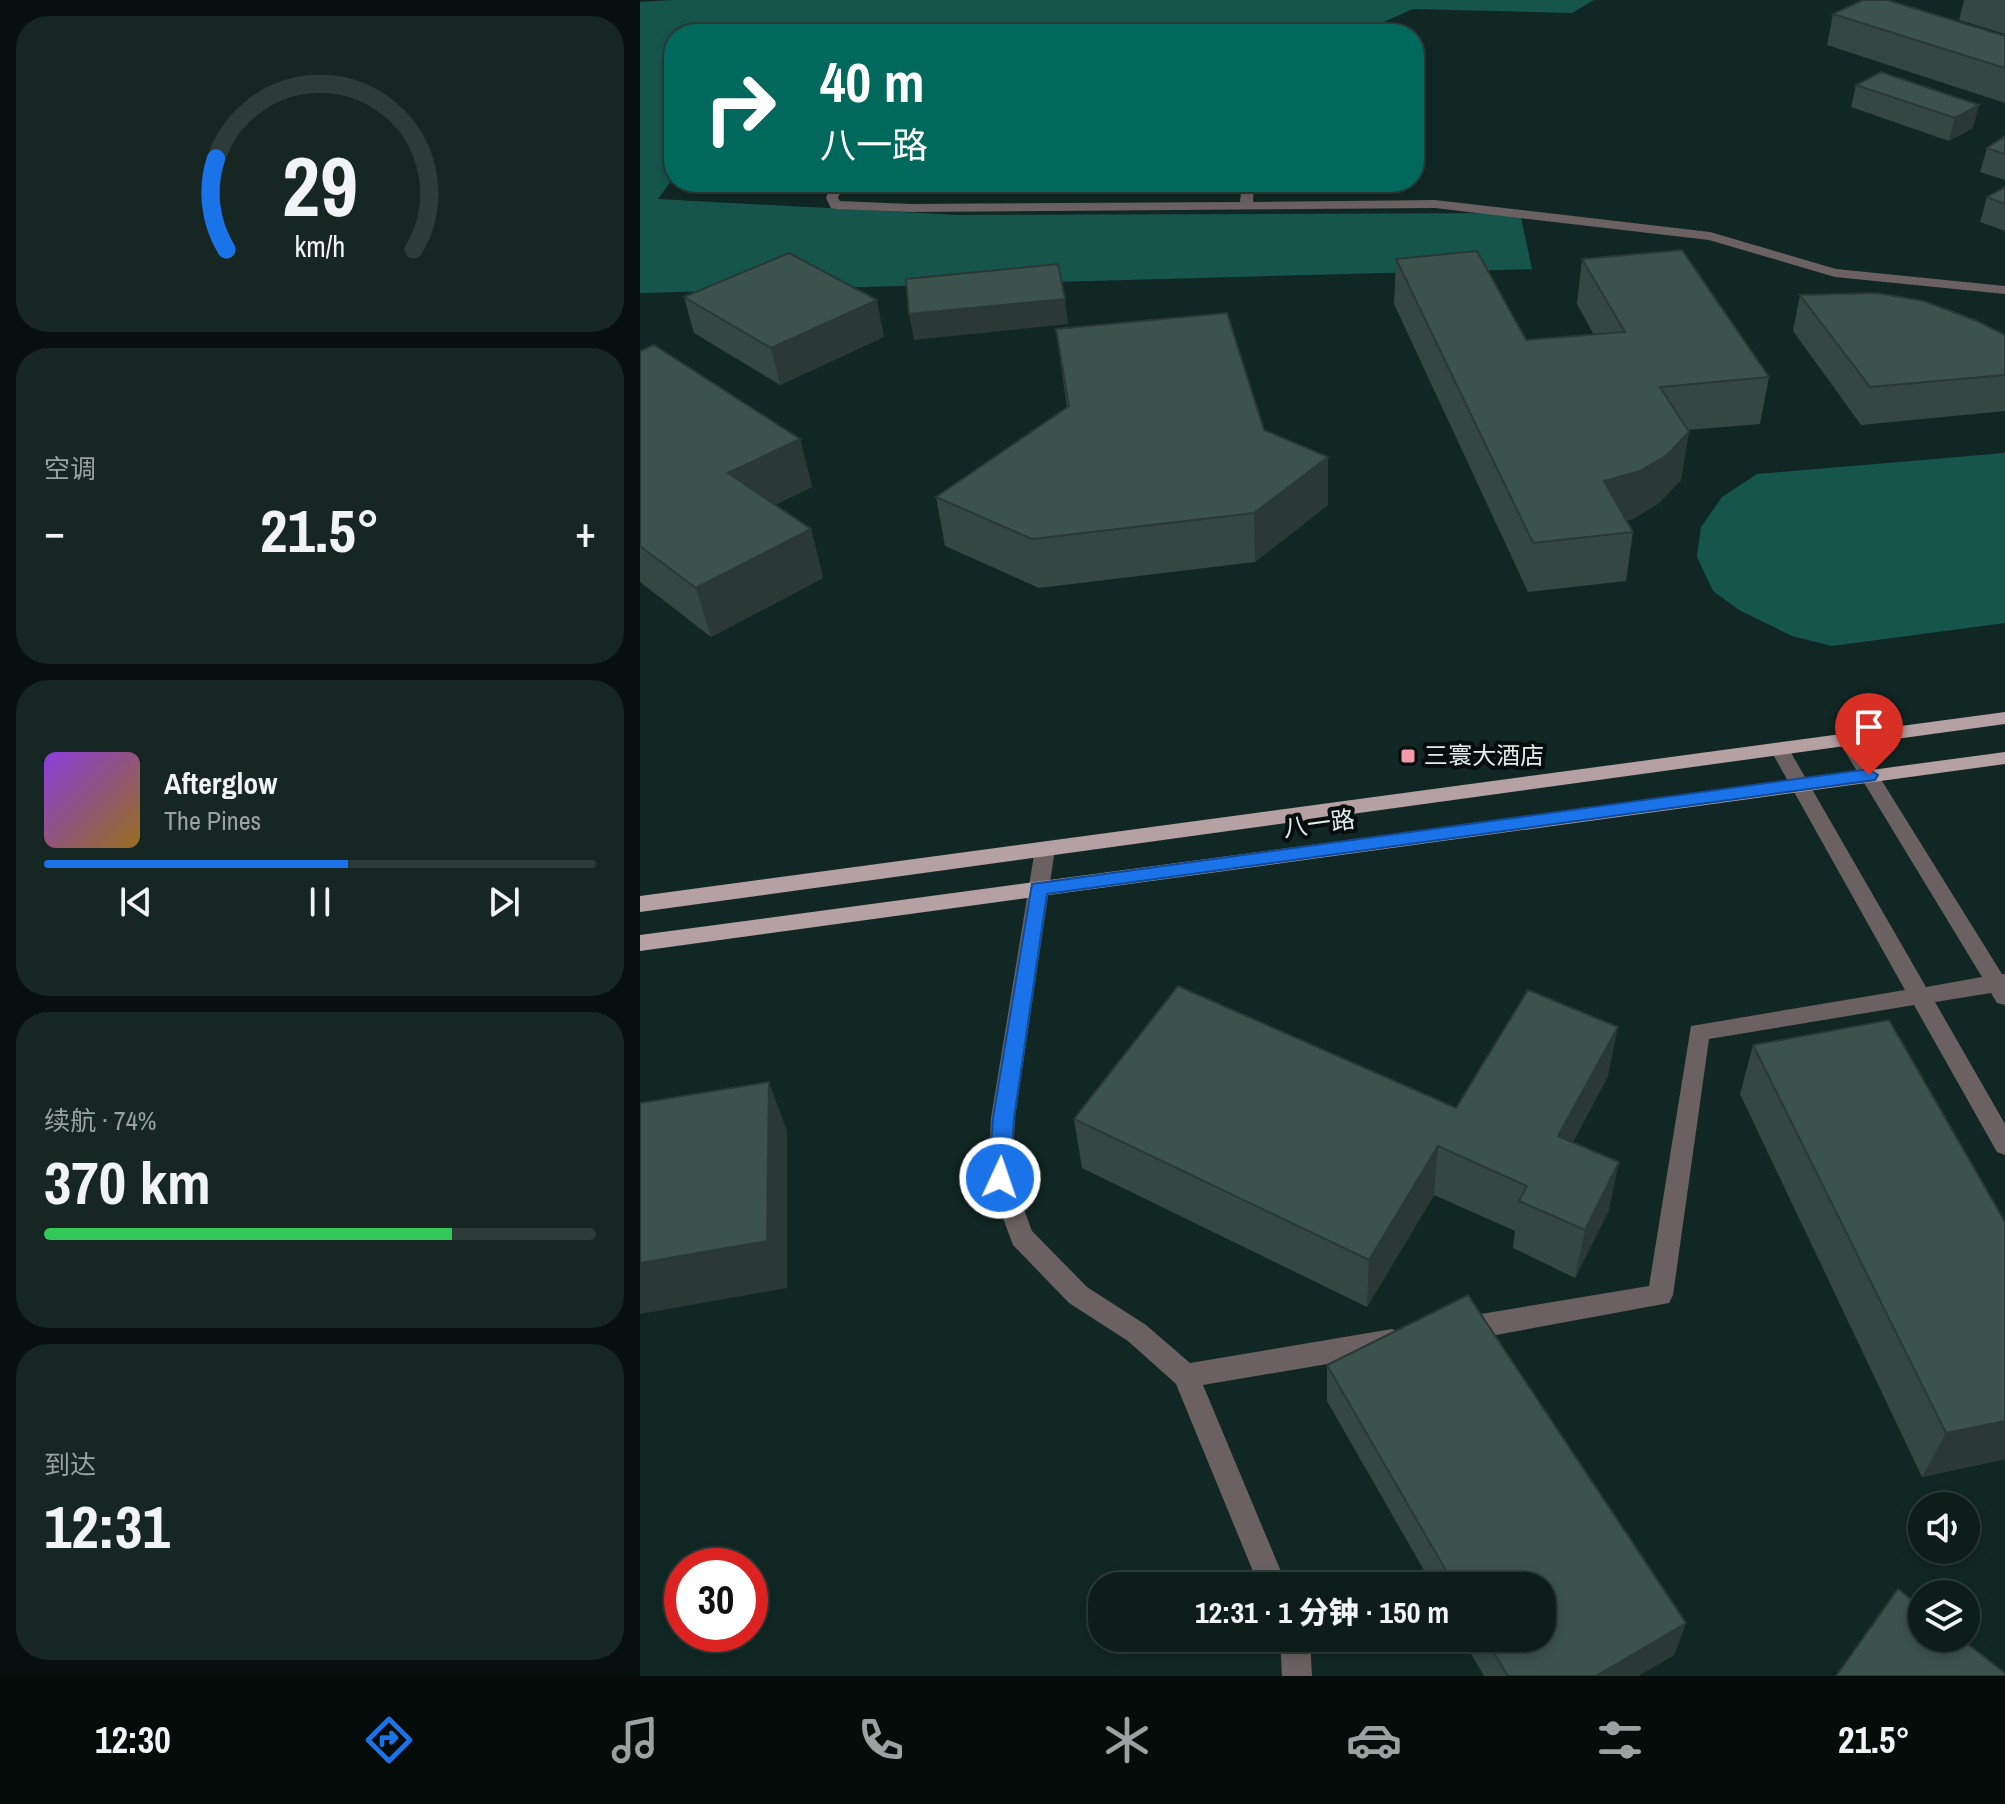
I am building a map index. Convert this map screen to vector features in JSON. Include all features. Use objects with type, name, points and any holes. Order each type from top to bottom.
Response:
[{"type":"main road","points":[[640,904],[2005,718]]},
{"type":"main road","name":"八一路","points":[[640,943],[2005,758]]},
{"type":"street","points":[[834,192],[832,198],[836,205],[911,208],[1435,204],[1710,236],[1835,273],[2005,290]]},
{"type":"street","points":[[1246,205],[1247,192]]},
{"type":"street","points":[[1446,1331],[1660,1295],[1699,1032],[1920,996],[2002,987],[1847,740]]},
{"type":"street","points":[[1779,749],[2005,1145]]},
{"type":"street","points":[[1045,849],[1003,1118],[1000,1178],[1022,1237],[1078,1295],[1137,1333],[1186,1376],[1267,1572]]},
{"type":"street","points":[[1186,1376],[1416,1337]]},
{"type":"street","points":[[1296,1652],[1297,1676]]},
{"type":"green space","points":[[1594,0],[1572,13],[1413,9],[1379,24],[664,24],[664,191],[658,199],[958,215],[1520,213],[1532,269],[640,293],[640,2]]},
{"type":"green space","points":[[2005,453],[2005,623],[1832,646],[1792,636],[1739,610],[1713,591],[1697,557],[1701,527],[1722,497],[1757,474]]},
{"type":"building","points":[[1863,0],[1887,0],[2005,36],[2005,68],[1833,14]]},
{"type":"building","points":[[1881,72],[1979,105],[1955,118],[1856,85]]},
{"type":"building","points":[[2005,136],[2005,154],[1987,148]]},
{"type":"building","points":[[2005,187],[2005,204],[1987,197]]},
{"type":"building","points":[[1682,250],[1769,377],[1660,387],[1689,432],[1667,455],[1640,471],[1604,481],[1633,532],[1533,543],[1396,259],[1477,251],[1526,340],[1625,332],[1582,259]]},
{"type":"building","points":[[789,253],[877,300],[771,348],[684,297]]},
{"type":"building","points":[[1058,264],[1065,299],[909,314],[906,279]]},
{"type":"building","points":[[1876,293],[1924,301],[2005,335],[2005,375],[1870,387],[1800,295]]},
{"type":"building","points":[[1227,313],[1264,430],[1328,457],[1254,513],[1032,539],[936,497],[1069,406],[1056,329]]},
{"type":"building","points":[[654,345],[800,439],[728,473],[811,529],[696,588],[640,546],[640,351]]},
{"type":"building","points":[[1178,986],[1456,1108],[1528,990],[1618,1027],[1558,1136],[1619,1162],[1585,1230],[1519,1201],[1527,1186],[1438,1146],[1369,1260],[1074,1119]]},
{"type":"building","points":[[1889,1020],[2005,1222],[2005,1421],[1946,1433],[1753,1045]]},
{"type":"building","points":[[769,1082],[767,1241],[640,1263],[640,1103]]},
{"type":"building","points":[[1468,1295],[1686,1623],[1596,1676],[1508,1676],[1493,1652],[1556,1652],[1556,1572],[1447,1572],[1327,1365]]},
{"type":"building","points":[[1898,1589],[1908,1597],[1908,1652],[1978,1652],[2005,1673],[2005,1676],[1836,1676]]},
{"type":"place","name":"三寰大酒店","points":[[1408,756]]},
{"type":"route","points":[[1000,1178],[1003,1118],[1039,888],[1869,775]]}]
